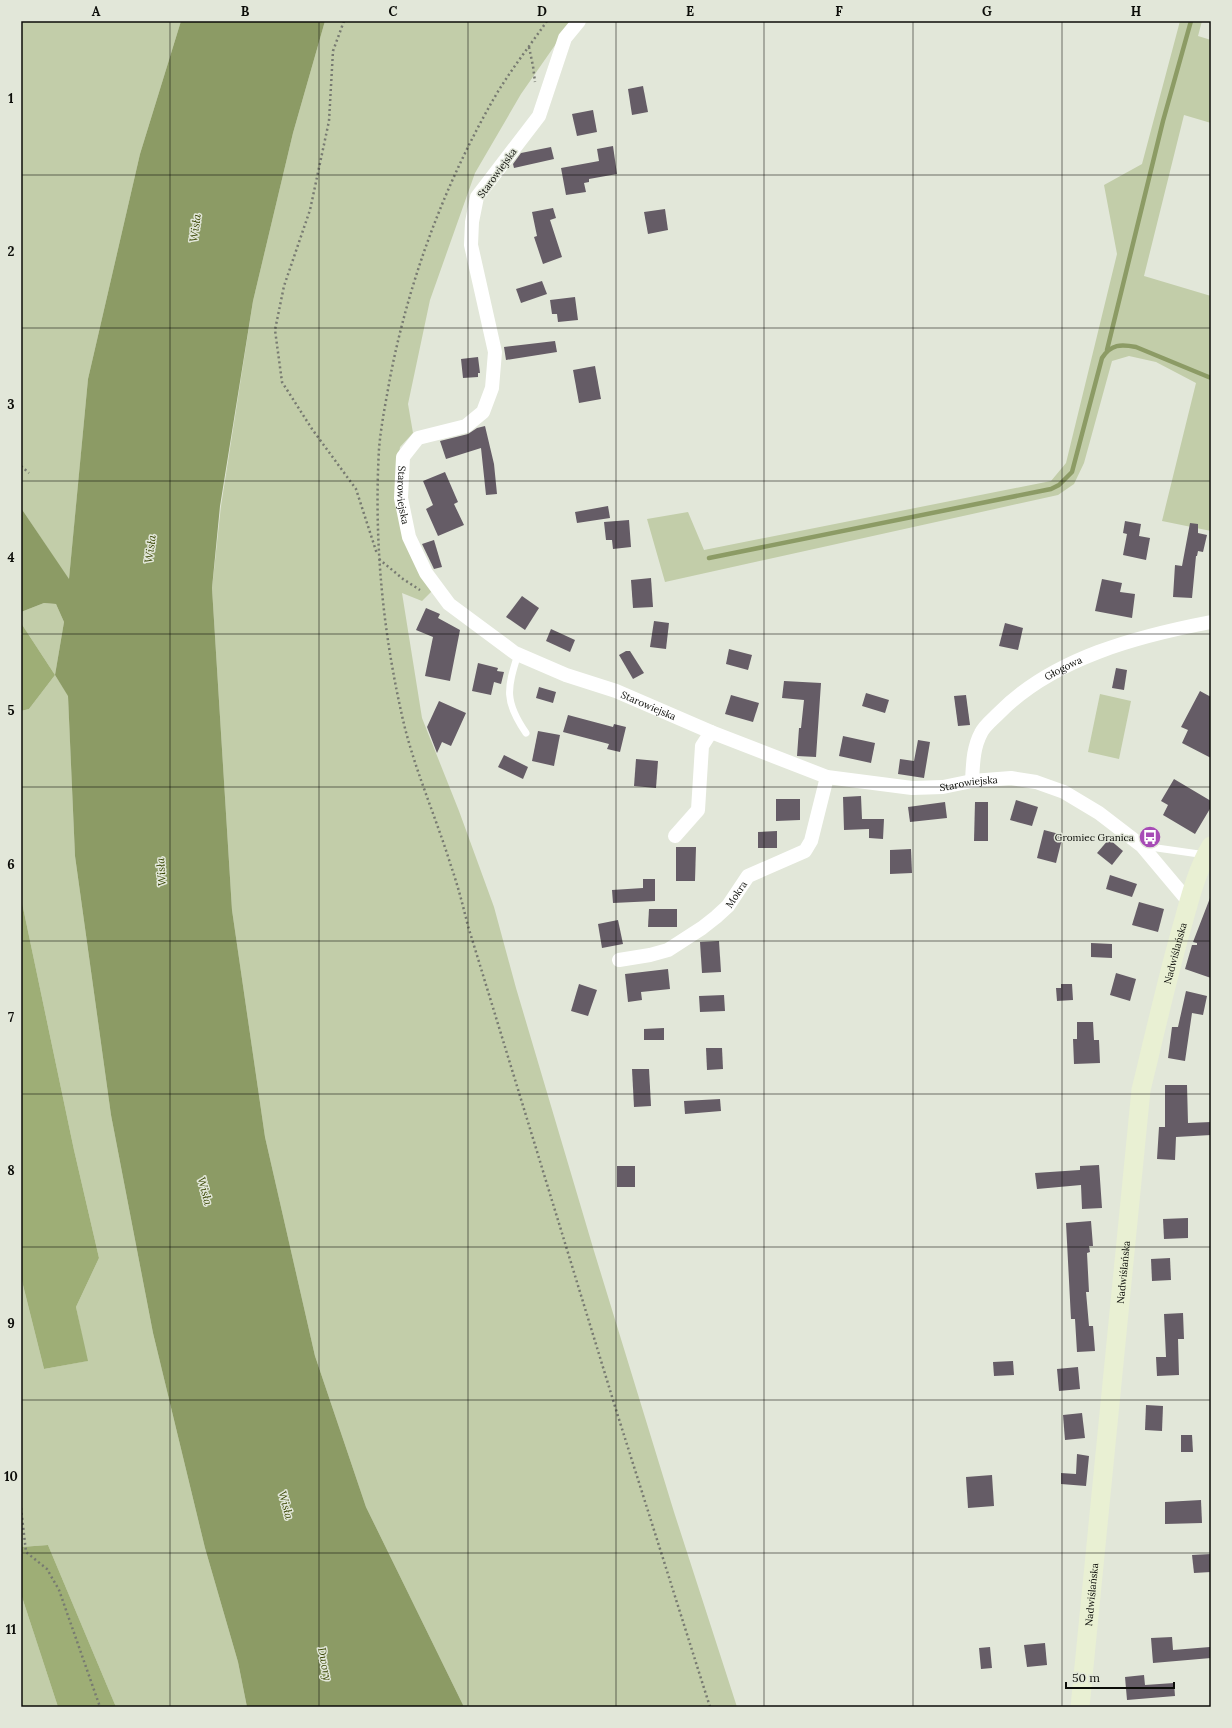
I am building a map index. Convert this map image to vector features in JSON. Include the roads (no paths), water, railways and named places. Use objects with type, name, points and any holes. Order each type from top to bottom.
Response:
[{"type":"street","name":"Starowiejska","points":[[579,21],[565,38],[539,116],[478,197],[472,222],[471,244],[495,352],[492,388],[483,412],[466,426],[418,438],[403,457],[401,498],[409,537],[426,573],[448,604],[518,654],[566,675],[616,691],[711,732],[827,777],[912,788],[943,787],[972,781],[1011,778],[1036,782],[1064,792],[1099,813],[1142,846],[1189,902]]},
{"type":"street","name":"Głogowa","points":[[972,781],[973,754],[981,732],[1008,704],[1034,685],[1074,662],[1127,641],[1174,629],[1211,622]]},
{"type":"street","points":[[676,836],[698,810],[702,746],[711,732]]},
{"type":"street","name":"Mokra","points":[[619,960],[650,955],[668,950],[702,928],[728,906],[748,876],[806,851],[811,841],[827,777]]},
{"type":"street","name":"Nadwiślańska","points":[[1080,1707],[1141,1090],[1158,1016],[1189,902],[1209,852]]},
{"type":"lane","points":[[518,654],[511,677],[509,697],[515,717],[526,733]]},
{"type":"lane","points":[[1142,846],[1209,852]]},
{"type":"water","points":[[181,21],[325,21],[293,133],[253,301],[220,506],[212,588],[232,910],[265,1137],[315,1356],[366,1507],[464,1707],[247,1707],[238,1662],[205,1548],[153,1333],[111,1115],[75,856],[68,696],[55,675],[64,622],[56,604],[44,603],[21,612],[21,508],[69,579],[88,379],[140,154]]},
{"type":"waterway","points":[[1107,350],[1163,121],[1191,21]]},
{"type":"waterway","points":[[709,558],[1051,489],[1059,485],[1072,472],[1102,358],[1105,353],[1117,346],[1126,345],[1136,347],[1211,378]]},
{"type":"place","name":"Gromiec Granica","points":[[1150,837]]},
{"type":"water label","name":"Wisła","points":[[195,228]]},
{"type":"water label","name":"Wisła","points":[[150,549]]},
{"type":"water label","name":"Wisła","points":[[161,872]]},
{"type":"water label","name":"Wisła","points":[[205,1191]]},
{"type":"water label","name":"Wisła","points":[[286,1505]]},
{"type":"water label","name":"Dwory","points":[[325,1664]]}]
